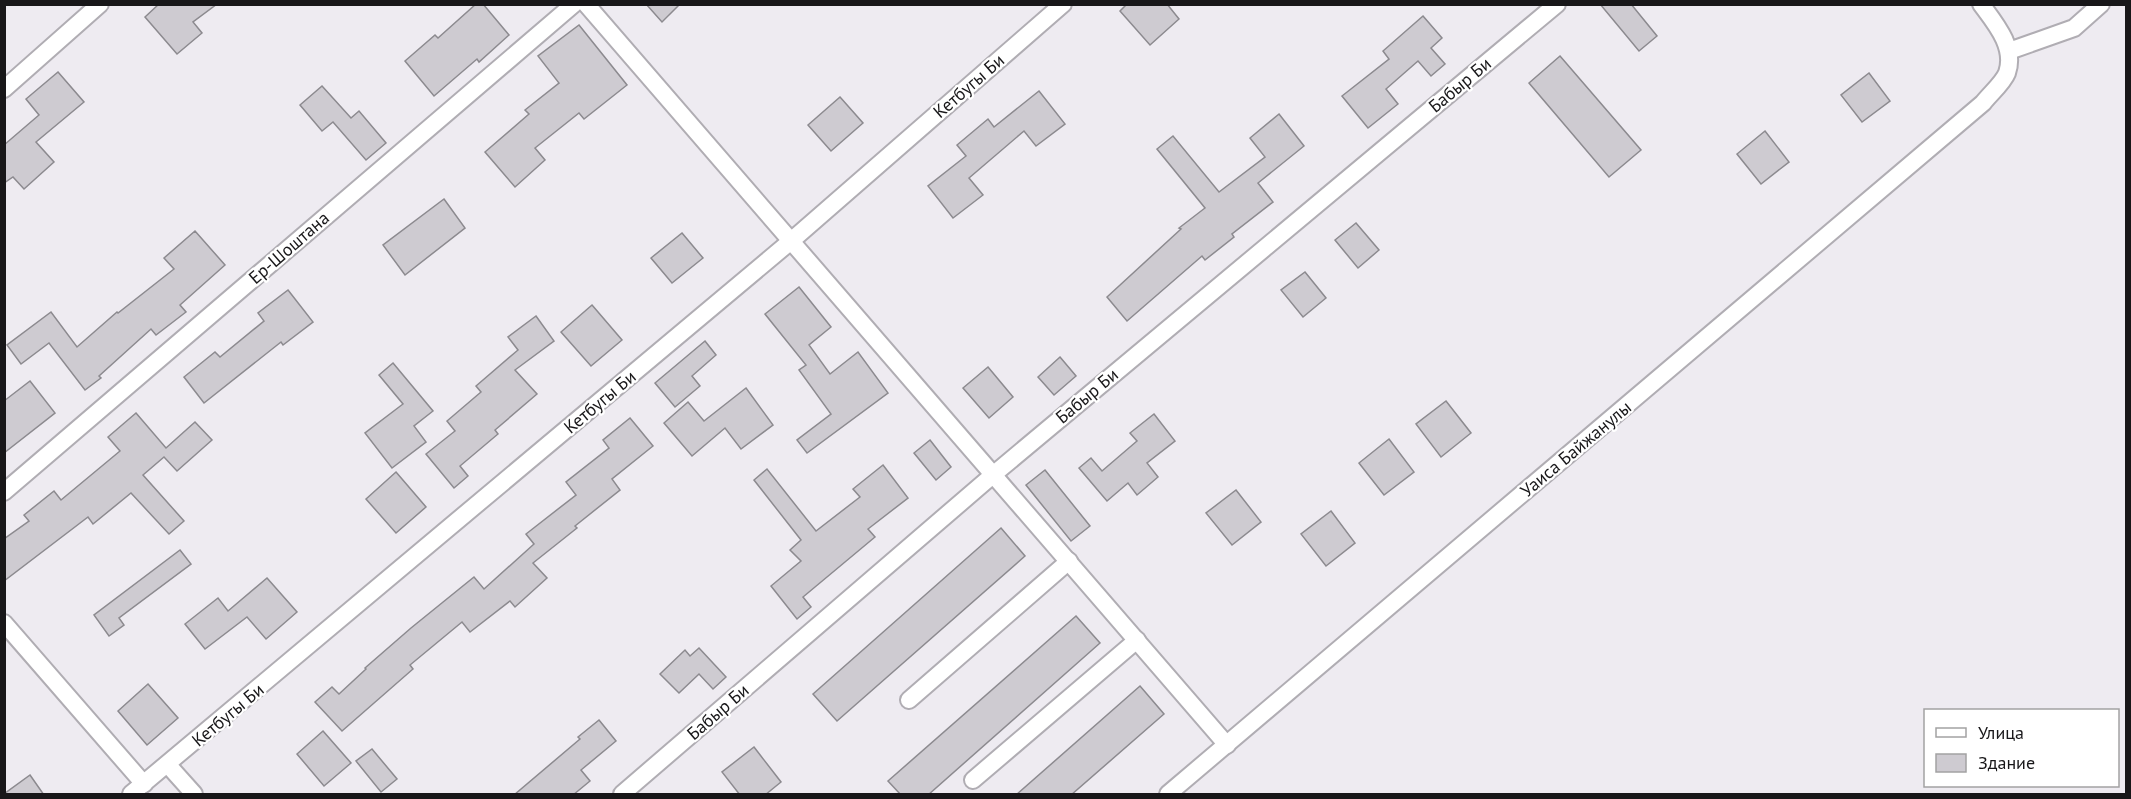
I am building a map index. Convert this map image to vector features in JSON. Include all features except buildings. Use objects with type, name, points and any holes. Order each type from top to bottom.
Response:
[{"type":"street","points":[[4,89],[99,4]]},
{"type":"street","name":"Ер-Шоштана","points":[[4,492],[574,4]]},
{"type":"street","points":[[586,4],[1227,745]]},
{"type":"street","name":"Кетбугы Би","points":[[138,789],[791,241],[1063,4]]},
{"type":"street","name":"Бабыр Би","points":[[622,795],[994,474],[1557,4]]},
{"type":"street","points":[[1981,4],[1999,28],[2009,51],[2074,28],[2101,4]]},
{"type":"street","name":"Уаиса Байжанулы","points":[[1168,795],[1983,103],[2006,73],[2009,51]]},
{"type":"street","points":[[909,700],[1069,561]]},
{"type":"street","points":[[4,623],[138,789]]},
{"type":"street","points":[[974,780],[1137,640]]},
{"type":"street","points":[[168,765],[194,795]]}]
